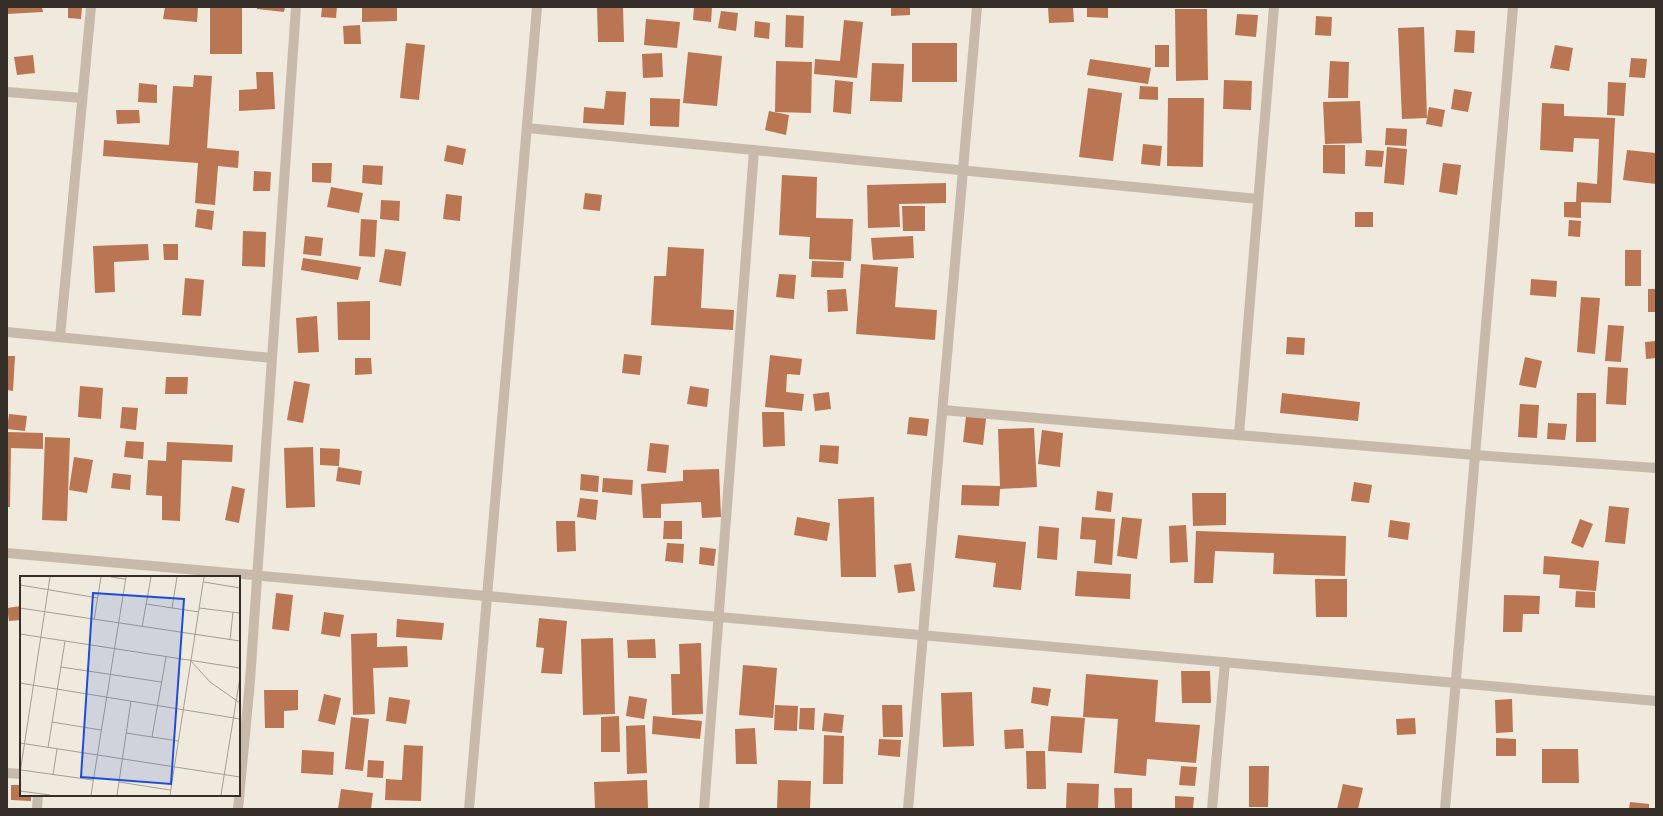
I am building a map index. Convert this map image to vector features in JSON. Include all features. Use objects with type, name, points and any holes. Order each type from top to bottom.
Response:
[{"type":"street","points":[[60,337],[91,7]]},
{"type":"street","points":[[240,782],[250,681],[296,7]]},
{"type":"street","points":[[469,809],[537,7]]},
{"type":"street","points":[[908,809],[977,7]]},
{"type":"street","points":[[1239,435],[1274,7]]},
{"type":"street","points":[[1445,809],[1513,7]]},
{"type":"street","points":[[7,92],[82,98]]},
{"type":"street","points":[[527,128],[1258,199]]},
{"type":"street","points":[[704,809],[754,150]]},
{"type":"street","points":[[7,332],[272,358]]},
{"type":"street","points":[[942,410],[1475,455],[1656,468]]},
{"type":"street","points":[[7,553],[1656,701]]},
{"type":"street","points":[[1212,809],[1225,662]]},
{"type":"street","points":[[7,773],[20,774]]},
{"type":"street","points":[[36,809],[38,796]]},
{"type":"street","points":[[238,809],[239,796]]},
{"type":"building","points":[[7,7],[42,7],[43,12],[7,14]]},
{"type":"building","points":[[68,7],[82,7],[81,19],[68,18]]},
{"type":"building","points":[[165,7],[198,7],[197,22],[163,19]]},
{"type":"building","points":[[257,7],[285,7],[284,12],[257,9]]},
{"type":"building","points":[[322,7],[337,7],[336,18],[321,17]]},
{"type":"building","points":[[362,7],[397,7],[397,21],[362,22]]},
{"type":"building","points":[[597,7],[623,7],[624,42],[598,42]]},
{"type":"building","points":[[694,7],[712,7],[711,22],[693,20]]},
{"type":"building","points":[[891,7],[910,7],[910,15],[891,16]]},
{"type":"building","points":[[1048,7],[1073,7],[1074,22],[1049,23]]},
{"type":"building","points":[[1087,7],[1108,7],[1108,18],[1087,17]]},
{"type":"building","points":[[210,8],[242,8],[242,54],[210,54]]},
{"type":"building","points":[[1175,9],[1207,9],[1208,80],[1176,81]]},
{"type":"building","points":[[721,11],[738,13],[736,31],[718,28]]},
{"type":"building","points":[[1237,14],[1258,15],[1256,37],[1235,35]]},
{"type":"building","points":[[786,15],[804,16],[803,48],[785,47]]},
{"type":"building","points":[[1316,16],[1332,17],[1331,36],[1315,35]]},
{"type":"building","points":[[646,19],[680,22],[677,48],[644,45]]},
{"type":"building","points":[[844,20],[863,22],[857,78],[814,74],[815,59],[840,61]]},
{"type":"building","points":[[755,21],[770,23],[769,39],[754,37]]},
{"type":"building","points":[[360,25],[361,44],[344,44],[343,26]]},
{"type":"building","points":[[1424,27],[1427,118],[1402,119],[1398,28]]},
{"type":"building","points":[[1456,30],[1475,31],[1474,53],[1454,52]]},
{"type":"building","points":[[406,43],[425,45],[419,100],[400,98]]},
{"type":"building","points":[[912,43],[957,43],[957,82],[912,82]]},
{"type":"building","points":[[1155,45],[1169,45],[1169,67],[1155,67]]},
{"type":"building","points":[[1555,45],[1573,48],[1569,71],[1550,68]]},
{"type":"building","points":[[688,52],[722,56],[717,106],[683,103]]},
{"type":"building","points":[[662,53],[663,77],[643,78],[642,54]]},
{"type":"building","points":[[33,55],[35,73],[17,75],[14,57]]},
{"type":"building","points":[[1631,58],[1647,59],[1645,78],[1629,77]]},
{"type":"building","points":[[1090,59],[1151,68],[1148,84],[1087,75]]},
{"type":"building","points":[[776,61],[812,62],[811,113],[775,112]]},
{"type":"building","points":[[1330,61],[1349,62],[1348,98],[1328,98]]},
{"type":"building","points":[[872,63],[904,64],[902,102],[870,101]]},
{"type":"building","points":[[256,72],[273,72],[275,109],[239,111],[239,90],[257,89]]},
{"type":"building","points":[[194,75],[212,76],[207,148],[239,151],[238,168],[218,166],[215,205],[195,203],[198,163],[103,156],[104,140],[169,145],[173,86],[193,87]]},
{"type":"building","points":[[835,80],[853,82],[851,114],[833,112]]},
{"type":"building","points":[[1224,80],[1252,81],[1251,110],[1223,109]]},
{"type":"building","points":[[1608,82],[1626,83],[1624,116],[1607,115]]},
{"type":"building","points":[[139,83],[157,85],[157,103],[138,102]]},
{"type":"building","points":[[1140,86],[1158,87],[1158,100],[1139,99]]},
{"type":"building","points":[[1088,88],[1122,93],[1113,161],[1079,157]]},
{"type":"building","points":[[1454,89],[1472,92],[1468,112],[1451,109]]},
{"type":"building","points":[[606,91],[626,92],[624,125],[583,123],[584,107],[604,109]]},
{"type":"building","points":[[650,98],[680,99],[679,127],[650,126]]},
{"type":"building","points":[[1168,98],[1204,98],[1203,167],[1167,166]]},
{"type":"building","points":[[1360,101],[1362,143],[1325,144],[1323,102]]},
{"type":"building","points":[[1542,103],[1564,104],[1564,116],[1615,118],[1611,203],[1576,202],[1577,182],[1597,184],[1599,139],[1574,138],[1573,152],[1540,150]]},
{"type":"building","points":[[1429,107],[1445,110],[1442,127],[1426,124]]},
{"type":"building","points":[[116,110],[139,110],[140,123],[117,124]]},
{"type":"building","points":[[769,111],[789,115],[786,135],[765,130]]},
{"type":"building","points":[[1386,128],[1407,129],[1406,146],[1385,145]]},
{"type":"building","points":[[1143,144],[1162,146],[1160,166],[1141,164]]},
{"type":"building","points":[[447,145],[466,149],[463,165],[444,161]]},
{"type":"building","points":[[1323,145],[1345,145],[1345,174],[1323,173]]},
{"type":"building","points":[[1387,147],[1407,149],[1404,185],[1384,183]]},
{"type":"building","points":[[1366,150],[1384,151],[1382,167],[1365,166]]},
{"type":"building","points":[[1627,150],[1656,153],[1656,184],[1623,180]]},
{"type":"building","points":[[312,163],[332,163],[331,183],[312,182]]},
{"type":"building","points":[[1443,163],[1461,165],[1457,195],[1439,192]]},
{"type":"building","points":[[363,165],[383,166],[382,185],[362,183]]},
{"type":"building","points":[[254,171],[271,172],[270,191],[253,191]]},
{"type":"building","points":[[782,175],[817,177],[816,218],[853,219],[851,261],[809,259],[810,237],[779,235]]},
{"type":"building","points":[[946,183],[946,203],[899,204],[900,227],[868,228],[867,185]]},
{"type":"building","points":[[331,187],[363,193],[359,213],[327,207]]},
{"type":"building","points":[[585,193],[602,195],[600,211],[583,209]]},
{"type":"building","points":[[446,194],[462,196],[460,221],[443,219]]},
{"type":"building","points":[[381,200],[400,201],[399,221],[380,219]]},
{"type":"building","points":[[1564,202],[1581,202],[1581,218],[1564,217]]},
{"type":"building","points":[[902,206],[925,206],[925,231],[903,231]]},
{"type":"building","points":[[197,209],[214,211],[212,230],[195,227]]},
{"type":"building","points":[[1355,212],[1373,212],[1373,227],[1355,227]]},
{"type":"building","points":[[361,219],[377,220],[375,257],[359,256]]},
{"type":"building","points":[[1569,220],[1581,221],[1580,237],[1568,236]]},
{"type":"building","points":[[243,231],[266,232],[265,267],[242,266]]},
{"type":"building","points":[[305,236],[323,238],[321,256],[303,254]]},
{"type":"building","points":[[913,236],[914,258],[873,260],[871,238]]},
{"type":"building","points":[[148,244],[149,260],[114,262],[115,292],[95,293],[93,246]]},
{"type":"building","points":[[163,244],[178,244],[178,260],[164,260]]},
{"type":"building","points":[[668,247],[704,249],[701,308],[734,310],[733,330],[651,325],[654,276],[666,276]]},
{"type":"building","points":[[385,249],[406,252],[401,286],[379,282]]},
{"type":"building","points":[[1625,250],[1641,250],[1641,286],[1625,286]]},
{"type":"building","points":[[303,258],[361,267],[358,280],[301,270]]},
{"type":"building","points":[[812,261],[844,262],[843,278],[811,277]]},
{"type":"building","points":[[861,264],[898,267],[895,307],[937,310],[935,340],[856,334]]},
{"type":"building","points":[[779,274],[796,275],[794,299],[776,297]]},
{"type":"building","points":[[185,278],[204,280],[201,316],[182,315]]},
{"type":"building","points":[[1531,279],[1557,281],[1556,297],[1530,295]]},
{"type":"building","points":[[846,289],[848,311],[828,312],[827,290]]},
{"type":"building","points":[[1648,289],[1656,289],[1656,312],[1648,312]]},
{"type":"building","points":[[1581,297],[1600,298],[1595,354],[1577,352]]},
{"type":"building","points":[[370,301],[370,340],[338,340],[337,302]]},
{"type":"building","points":[[317,316],[319,352],[298,353],[296,318]]},
{"type":"building","points":[[1608,325],[1624,326],[1621,362],[1605,361]]},
{"type":"building","points":[[1287,337],[1305,338],[1304,355],[1286,354]]},
{"type":"building","points":[[1656,341],[1656,358],[1646,359],[1645,342]]},
{"type":"building","points":[[624,354],[642,356],[640,375],[622,373]]},
{"type":"building","points":[[770,355],[802,359],[800,375],[787,374],[786,392],[804,394],[802,411],[765,407]]},
{"type":"building","points":[[7,356],[15,356],[13,391],[7,390]]},
{"type":"building","points":[[1525,357],[1542,361],[1536,388],[1519,385]]},
{"type":"building","points":[[355,358],[371,358],[372,374],[355,375]]},
{"type":"building","points":[[1608,367],[1628,368],[1626,405],[1606,404]]},
{"type":"building","points":[[166,377],[188,377],[187,394],[165,394]]},
{"type":"building","points":[[294,381],[310,384],[303,423],[287,420]]},
{"type":"building","points":[[80,386],[103,388],[101,419],[78,417]]},
{"type":"building","points":[[690,386],[709,389],[707,407],[687,404]]},
{"type":"building","points":[[829,392],[831,409],[815,411],[813,394]]},
{"type":"building","points":[[1282,393],[1360,402],[1358,421],[1280,413]]},
{"type":"building","points":[[1577,393],[1596,393],[1596,442],[1576,442]]},
{"type":"building","points":[[1520,404],[1539,405],[1537,438],[1518,437]]},
{"type":"building","points":[[122,407],[138,408],[136,430],[120,428]]},
{"type":"building","points":[[967,408],[987,410],[983,445],[963,442]]},
{"type":"building","points":[[762,412],[784,412],[785,446],[763,447]]},
{"type":"building","points":[[9,414],[27,416],[25,431],[7,429]]},
{"type":"building","points":[[909,417],[929,419],[927,436],[907,434]]},
{"type":"building","points":[[1548,423],[1567,424],[1565,440],[1547,439]]},
{"type":"building","points":[[1034,428],[1037,487],[1000,489],[999,506],[961,505],[962,485],[1000,486],[998,429]]},
{"type":"building","points":[[1042,430],[1063,433],[1060,467],[1038,464]]},
{"type":"building","points":[[7,432],[43,433],[43,449],[11,448],[10,507],[7,507]]},
{"type":"building","points":[[45,437],[70,438],[67,521],[42,520]]},
{"type":"building","points":[[126,441],[144,442],[143,459],[124,457]]},
{"type":"building","points":[[167,442],[233,445],[232,462],[182,460],[180,521],[162,520],[162,496],[146,495],[148,460],[166,461]]},
{"type":"building","points":[[650,443],[669,445],[666,473],[647,471]]},
{"type":"building","points":[[820,445],[839,446],[838,464],[819,462]]},
{"type":"building","points":[[313,447],[315,507],[286,508],[284,448]]},
{"type":"building","points":[[320,448],[340,449],[339,466],[320,465]]},
{"type":"building","points":[[74,457],[93,460],[87,493],[69,490]]},
{"type":"building","points":[[338,467],[362,471],[360,485],[336,481]]},
{"type":"building","points":[[719,469],[721,517],[702,518],[701,502],[661,504],[661,518],[643,518],[641,484],[683,481],[683,470]]},
{"type":"building","points":[[113,473],[131,475],[130,490],[111,488]]},
{"type":"building","points":[[581,474],[599,476],[598,492],[580,490]]},
{"type":"building","points":[[603,478],[633,480],[632,495],[602,492]]},
{"type":"building","points":[[1354,482],[1372,485],[1369,503],[1351,501]]},
{"type":"building","points":[[232,486],[245,489],[239,523],[225,520]]},
{"type":"building","points":[[1097,491],[1113,493],[1111,512],[1095,510]]},
{"type":"building","points":[[1192,493],[1226,493],[1226,525],[1193,526]]},
{"type":"building","points":[[874,497],[876,577],[841,577],[838,499]]},
{"type":"building","points":[[580,498],[598,500],[596,520],[577,517]]},
{"type":"building","points":[[1609,506],[1629,508],[1625,544],[1605,542]]},
{"type":"building","points":[[797,517],[830,523],[827,541],[794,535]]},
{"type":"building","points":[[1082,517],[1115,519],[1112,565],[1094,563],[1096,540],[1080,539]]},
{"type":"building","points":[[1122,517],[1142,519],[1137,559],[1117,556]]},
{"type":"building","points":[[1580,519],[1593,524],[1583,548],[1571,543]]},
{"type":"building","points":[[1390,520],[1410,523],[1408,540],[1388,537]]},
{"type":"building","points":[[556,521],[575,521],[576,551],[557,552]]},
{"type":"building","points":[[664,521],[682,521],[682,539],[663,539]]},
{"type":"building","points":[[1186,525],[1188,562],[1170,563],[1169,526]]},
{"type":"building","points":[[1039,526],[1059,528],[1057,560],[1037,558]]},
{"type":"building","points":[[1196,531],[1346,536],[1345,576],[1273,574],[1274,553],[1215,551],[1213,583],[1194,583]]},
{"type":"building","points":[[958,535],[1026,542],[1021,590],[993,587],[996,563],[955,558]]},
{"type":"building","points":[[667,543],[684,544],[683,563],[665,561]]},
{"type":"building","points":[[700,547],[716,549],[714,566],[699,564]]},
{"type":"building","points":[[1544,556],[1599,561],[1596,591],[1559,588],[1560,575],[1543,574]]},
{"type":"building","points":[[911,563],[915,591],[898,593],[894,565]]},
{"type":"building","points":[[1077,571],[1131,574],[1130,599],[1075,596]]},
{"type":"building","points":[[1315,579],[1347,579],[1347,617],[1316,617]]},
{"type":"building","points":[[1576,591],[1595,592],[1595,608],[1575,607]]},
{"type":"building","points":[[276,593],[293,595],[289,631],[272,629]]},
{"type":"building","points":[[1504,595],[1540,596],[1539,614],[1523,614],[1522,632],[1503,632]]},
{"type":"building","points":[[20,606],[20,620],[9,621],[7,608]]},
{"type":"building","points":[[324,612],[344,615],[340,637],[321,634]]},
{"type":"building","points":[[539,618],[567,621],[562,674],[541,673],[544,648],[536,647]]},
{"type":"building","points":[[397,619],[444,623],[442,640],[396,637]]},
{"type":"building","points":[[377,633],[377,647],[407,646],[408,667],[373,668],[375,714],[353,715],[351,634]]},
{"type":"building","points":[[613,638],[615,714],[583,715],[581,639]]},
{"type":"building","points":[[655,639],[656,658],[628,658],[627,640]]},
{"type":"building","points":[[701,643],[703,714],[672,715],[671,674],[680,674],[679,644]]},
{"type":"building","points":[[743,665],[777,668],[773,718],[739,715]]},
{"type":"building","points":[[1181,671],[1210,671],[1211,703],[1182,703]]},
{"type":"building","points":[[1086,674],[1158,680],[1155,722],[1200,725],[1196,763],[1147,759],[1146,776],[1114,773],[1118,719],[1083,717]]},
{"type":"building","points":[[1033,687],[1051,689],[1048,706],[1031,703]]},
{"type":"building","points":[[264,690],[298,690],[298,710],[284,711],[284,728],[265,728]]},
{"type":"building","points":[[972,692],[974,746],[943,747],[941,693]]},
{"type":"building","points":[[324,694],[341,698],[335,725],[318,721]]},
{"type":"building","points":[[629,696],[647,699],[644,719],[626,716]]},
{"type":"building","points":[[389,697],[410,700],[406,724],[386,721]]},
{"type":"building","points":[[1512,699],[1513,732],[1496,733],[1495,700]]},
{"type":"building","points":[[775,705],[798,706],[797,731],[774,730]]},
{"type":"building","points":[[882,705],[902,705],[903,737],[883,737]]},
{"type":"building","points":[[800,708],[815,708],[814,730],[799,729]]},
{"type":"building","points":[[824,713],[844,715],[842,733],[822,731]]},
{"type":"building","points":[[619,716],[620,752],[601,752],[601,717]]},
{"type":"building","points":[[653,716],[702,721],[700,739],[652,734]]},
{"type":"building","points":[[1051,716],[1085,718],[1082,753],[1048,751]]},
{"type":"building","points":[[351,717],[369,719],[363,771],[345,769]]},
{"type":"building","points":[[1415,718],[1416,734],[1397,735],[1396,719]]},
{"type":"building","points":[[645,725],[647,773],[627,774],[626,726]]},
{"type":"building","points":[[755,728],[757,764],[736,764],[735,729]]},
{"type":"building","points":[[1023,729],[1024,748],[1005,749],[1004,730]]},
{"type":"building","points":[[824,735],[844,736],[843,784],[823,784]]},
{"type":"building","points":[[1496,738],[1516,739],[1516,756],[1496,756]]},
{"type":"building","points":[[879,739],[901,740],[900,757],[878,755]]},
{"type":"building","points":[[404,745],[423,746],[421,801],[385,800],[386,779],[402,780]]},
{"type":"building","points":[[1542,749],[1578,749],[1579,783],[1542,783]]},
{"type":"building","points":[[302,750],[334,752],[333,775],[301,773]]},
{"type":"building","points":[[1026,751],[1045,751],[1046,789],[1027,789]]},
{"type":"building","points":[[368,760],[384,761],[383,778],[367,777]]},
{"type":"building","points":[[1181,766],[1197,767],[1195,786],[1179,785]]},
{"type":"building","points":[[1249,766],[1269,766],[1268,807],[1249,807]]},
{"type":"building","points":[[647,780],[648,808],[595,809],[594,782]]},
{"type":"building","points":[[778,780],[811,781],[810,809],[777,809]]},
{"type":"building","points":[[1067,783],[1099,784],[1098,809],[1066,809]]},
{"type":"building","points":[[1343,784],[1363,788],[1358,809],[1337,809]]},
{"type":"building","points":[[11,785],[20,785],[20,796],[31,796],[31,801],[11,800]]},
{"type":"building","points":[[1114,788],[1132,788],[1132,809],[1115,809]]},
{"type":"building","points":[[341,789],[373,793],[371,809],[338,809]]},
{"type":"building","points":[[1175,796],[1194,797],[1193,809],[1175,809]]},
{"type":"building","points":[[1630,802],[1649,804],[1649,809],[1629,809]]}]
